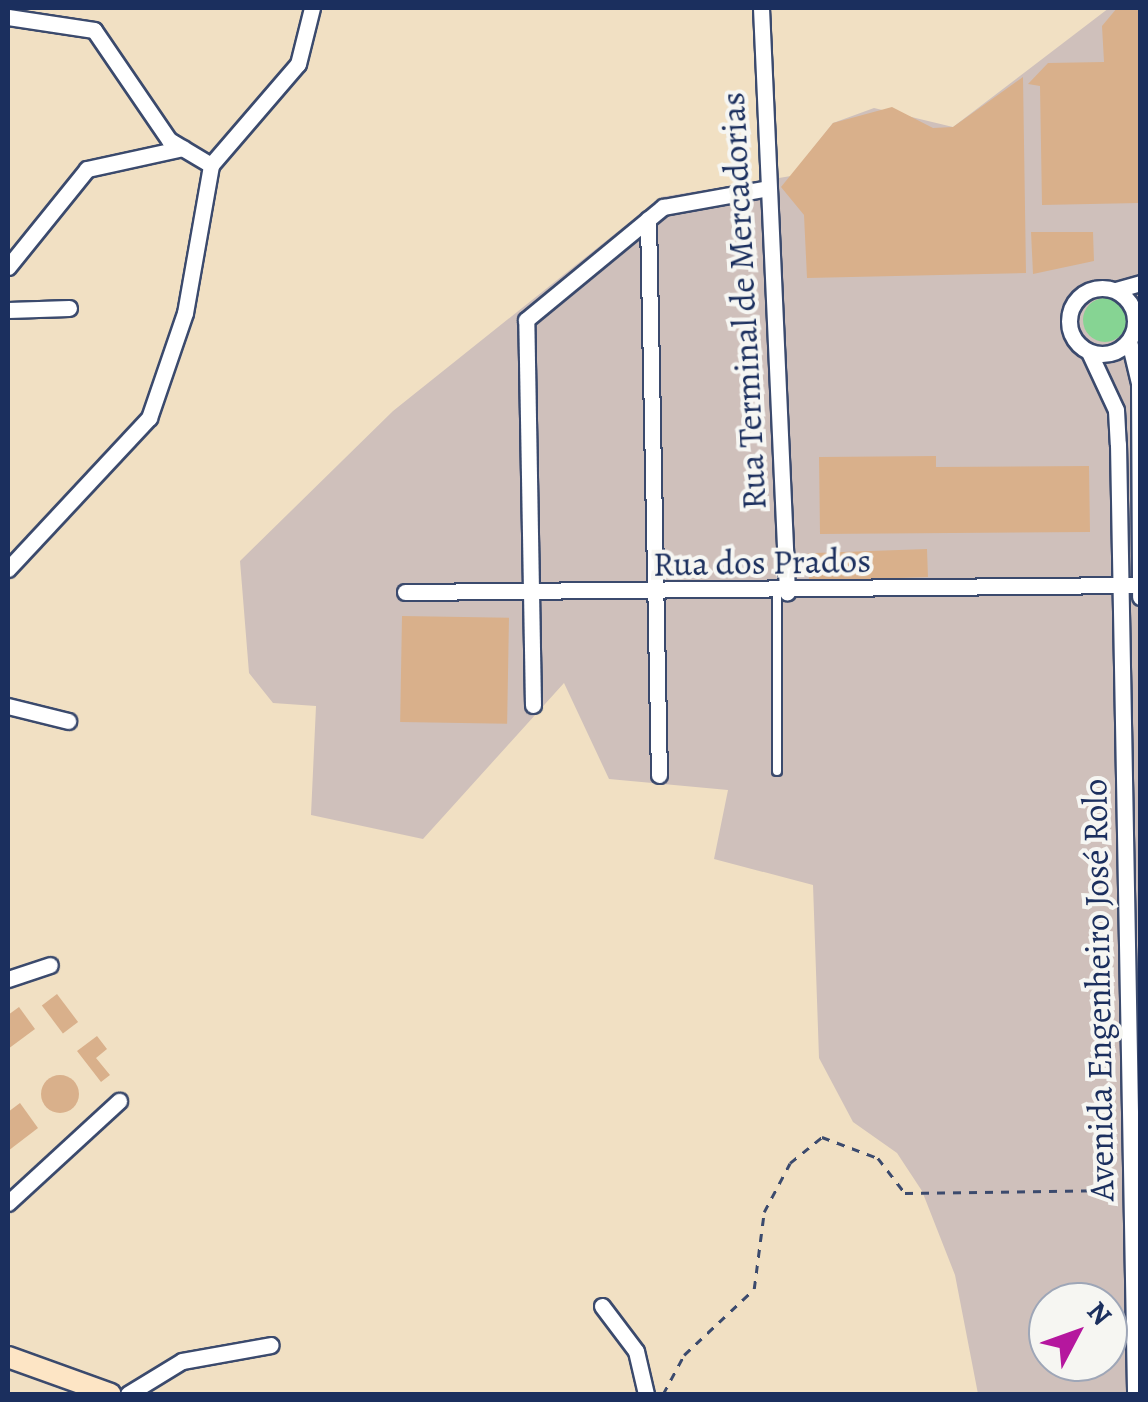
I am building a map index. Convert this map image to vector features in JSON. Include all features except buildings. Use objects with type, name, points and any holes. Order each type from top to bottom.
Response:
[{"type":"street","points":[[10,554],[148,418],[185,313],[210,165],[298,64],[312,8]]},
{"type":"street","name":"Rua Terminal de Mercadorias","points":[[761,8],[763,189],[782,592]]},
{"type":"street","points":[[8,17],[94,30],[183,148],[210,165]]},
{"type":"street","points":[[8,267],[87,169],[183,148]]},
{"type":"street","points":[[533,705],[526,320],[663,206],[763,189]]},
{"type":"street","points":[[648,218],[660,774]]},
{"type":"street","name":"Avenida Engenheiro José Rolo","points":[[1136,1394],[1116,410],[1089,352],[1069,328],[1071,308],[1095,288],[1116,290],[1140,283]]},
{"type":"street","points":[[1116,290],[1134,312],[1129,341],[1139,383],[1140,597]]},
{"type":"street","points":[[8,310],[69,308]]},
{"type":"street","points":[[1089,352],[1111,353],[1129,341]]},
{"type":"street","points":[[1120,585],[1140,585]]},
{"type":"street","name":"Rua dos Prados","points":[[405,592],[654,594],[1120,585]]},
{"type":"street","points":[[8,706],[68,721]]},
{"type":"street","points":[[8,978],[50,965]]},
{"type":"street","points":[[8,1203],[119,1101]]},
{"type":"street","points":[[602,1306],[636,1351],[646,1394]]},
{"type":"street","points":[[128,1394],[182,1361],[272,1345]]},
{"type":"street","points":[[8,1357],[87,1390],[111,1394]]},
{"type":"lane","points":[[777,770],[782,592]]},
{"type":"path","points":[[663,1394],[684,1354],[754,1289],[764,1212],[790,1163],[822,1137],[878,1158],[905,1193],[1132,1190]]},
{"type":"shaded area","points":[[1109,8],[1140,8],[1140,1394],[978,1394],[955,1275],[922,1191],[897,1153],[853,1122],[819,1058],[813,885],[714,859],[728,790],[609,779],[564,683],[423,839],[311,815],[316,706],[273,703],[249,673],[240,561],[393,411],[661,197],[791,176],[833,123],[874,108],[953,127]]},
{"type":"green space","points":[[1105,298],[1121,304],[1127,320],[1121,336],[1105,342],[1089,336],[1083,320],[1089,304]]}]
